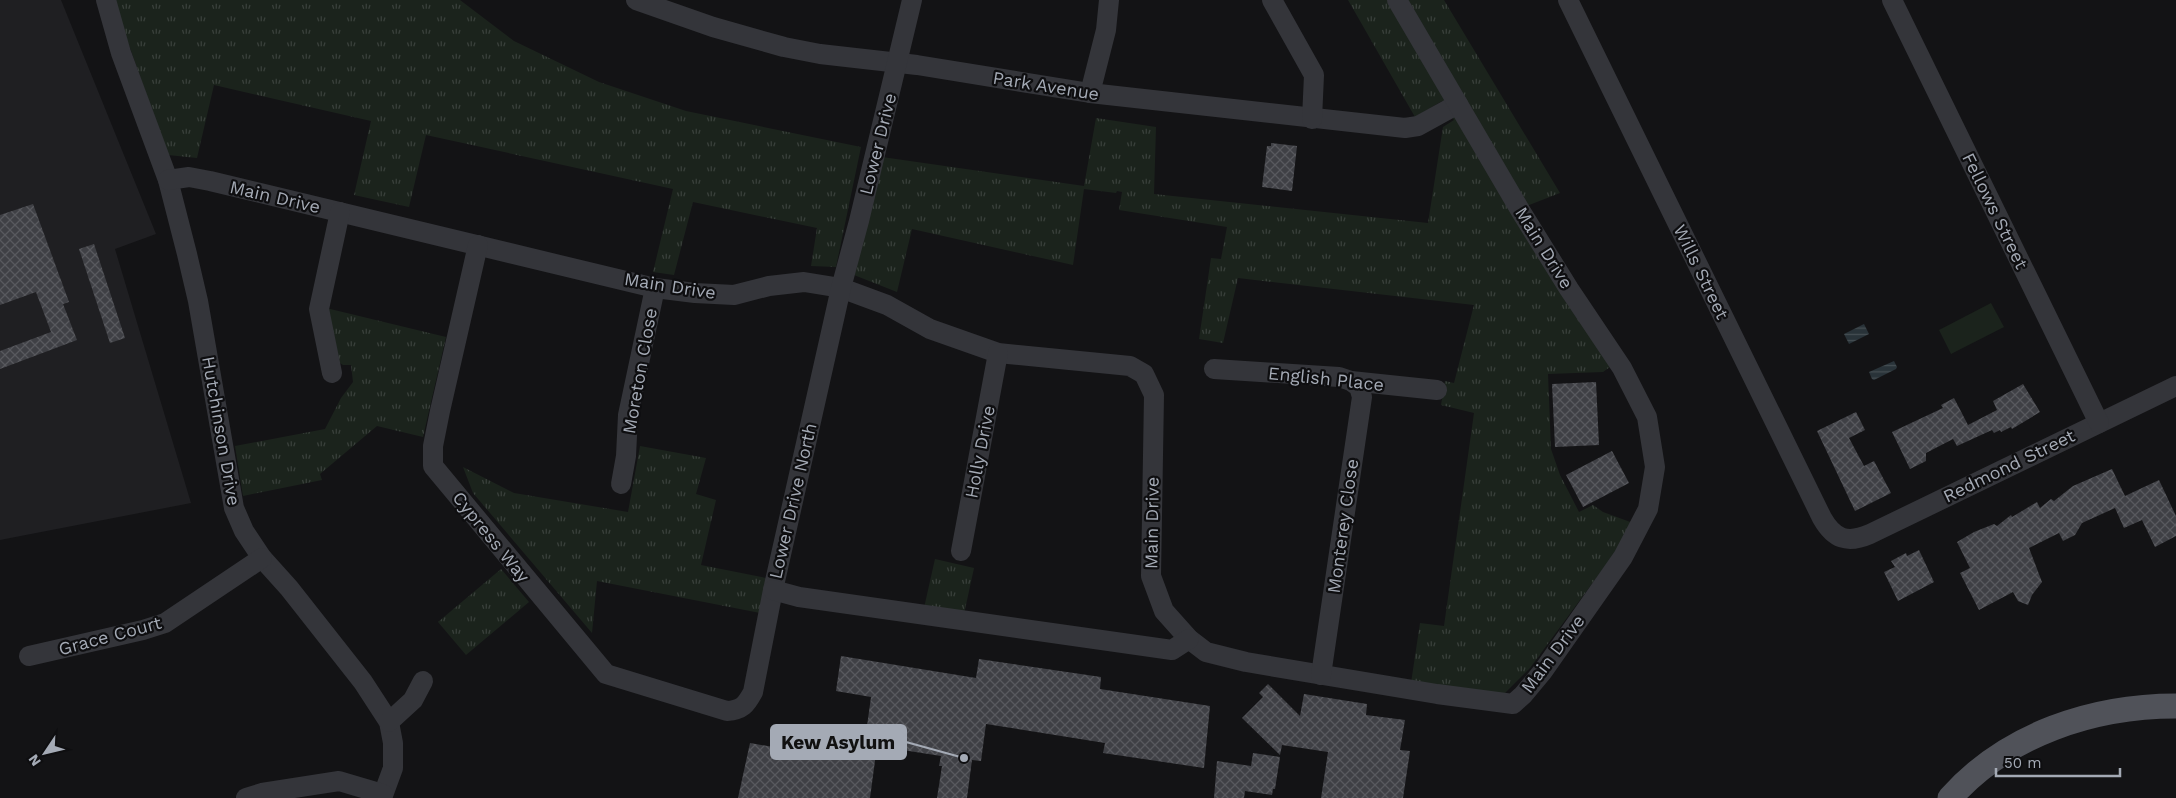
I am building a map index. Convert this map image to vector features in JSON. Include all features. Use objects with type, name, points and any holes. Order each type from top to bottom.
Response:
[{"type":"main road","points":[[1950,798],[1993,760],[2037,734],[2092,715],[2144,706],[2176,706]]},
{"type":"street","name":"Hutchinson Drive","points":[[92,0],[121,52]]},
{"type":"street","name":"Hutchinson Drive","points":[[106,0],[121,52],[168,180],[198,302],[234,508],[244,531],[262,558],[289,588],[363,682],[389,722],[394,744],[393,768],[383,796]]},
{"type":"street","name":"Park Avenue","points":[[636,0],[713,27],[784,47],[1090,93],[1393,128],[1412,128],[1458,104]]},
{"type":"street","name":"Lower Drive","points":[[841,288],[860,222],[912,0]]},
{"type":"street","points":[[1090,93],[1106,30],[1109,0]]},
{"type":"street","points":[[1272,0],[1314,75],[1312,119]]},
{"type":"street","name":"Main Drive","points":[[168,180],[189,178],[210,181],[656,288],[734,295],[769,286],[804,282],[841,288],[887,305],[930,329],[998,352],[1130,366],[1144,374],[1154,396],[1151,576],[1164,611],[1175,626],[1189,639],[1206,652],[1230,658],[1321,675],[1513,704],[1543,671],[1617,565],[1648,509],[1655,467],[1648,417],[1622,368],[1569,289],[1397,0]]},
{"type":"street","name":"Wills Street","points":[[1568,0],[1822,518],[1832,533],[1841,538]]},
{"type":"street","name":"Fellows Street","points":[[1892,0],[2099,423]]},
{"type":"street","points":[[332,373],[319,309],[340,212]]},
{"type":"street","name":"Cypress Way","points":[[478,245],[438,420],[433,446],[433,466],[606,674],[727,711],[739,710]]},
{"type":"street","name":"Moreton Close","points":[[621,484],[626,456],[628,415],[656,288]]},
{"type":"street","name":"Lower Drive North","points":[[739,710],[747,704],[753,692],[773,590],[841,288]]},
{"type":"street","name":"Holly Drive","points":[[961,550],[998,352]]},
{"type":"street","name":"English Place","points":[[1214,369],[1339,377],[1437,390]]},
{"type":"street","name":"Monterey Close","points":[[1321,675],[1362,397],[1359,387],[1351,380]]},
{"type":"street","name":"Redmond Street","points":[[1841,538],[1861,538],[1870,534],[2176,386]]},
{"type":"street","name":"Grace Court","points":[[29,656],[144,630],[165,623],[262,558]]},
{"type":"street","points":[[773,590],[799,597],[1172,650],[1189,639]]},
{"type":"street","points":[[389,722],[413,700],[423,681]]},
{"type":"street","points":[[246,798],[262,793],[339,781],[383,796]]},
{"type":"shaded area","points":[[0,0],[61,0],[156,234],[115,249],[191,503],[0,540]]},
{"type":"shaded area","points":[[1864,324],[1869,334],[1849,344],[1844,334]]},
{"type":"shaded area","points":[[1894,361],[1896,369],[1874,380],[1872,379],[1869,372]]},
{"type":"green space","points":[[113,0],[460,0],[514,41],[599,82],[686,111],[861,147],[836,267],[811,266],[817,228],[693,202],[674,275],[653,272],[673,189],[426,135],[409,207],[354,195],[371,121],[214,85],[197,158],[168,155]]},
{"type":"green space","points":[[1348,0],[1444,0],[1560,193],[1511,212],[1610,367],[1603,372],[1548,374],[1551,449],[1560,475],[1579,512],[1593,505],[1603,512],[1633,523],[1622,543],[1530,668],[1501,697],[1411,683],[1420,623],[1444,626],[1474,413],[1441,405],[1445,381],[1454,383],[1474,305],[1238,278],[1223,343],[1199,339],[1211,258],[1221,259],[1227,227],[1119,210],[1122,192],[1084,189],[1073,265],[912,229],[897,292],[854,275],[882,157],[1084,186],[1096,118],[1156,127],[1154,194],[1428,223],[1443,127],[1454,120],[1442,101],[1415,117]]},
{"type":"green space","points":[[1991,303],[2004,327],[1951,354],[1939,330]]},
{"type":"green space","points":[[326,308],[446,337],[423,437],[377,426],[320,474],[322,480],[243,496],[235,446],[325,429],[341,398],[353,382],[351,365],[343,365],[337,361]]},
{"type":"green space","points":[[640,446],[706,458],[696,494],[716,500],[701,565],[776,580],[770,615],[597,581],[592,633],[473,493],[463,467],[514,493],[628,512]]},
{"type":"green space","points":[[935,559],[974,568],[964,614],[924,608]]},
{"type":"green space","points":[[501,569],[529,602],[466,655],[438,622]]},
{"type":"building","points":[[1271,143],[1297,146],[1292,191],[1262,187],[1267,146],[1271,146]]},
{"type":"building","points":[[33,204],[69,302],[63,304],[77,340],[0,369],[0,351],[51,332],[36,292],[0,305],[0,215]]},
{"type":"building","points":[[94,244],[125,338],[110,343],[79,249]]},
{"type":"building","points":[[1596,382],[1599,445],[1555,447],[1552,384]]},
{"type":"building","points":[[2023,384],[2040,412],[2012,429],[2011,427],[1994,433],[1992,430],[1957,446],[1953,439],[1926,453],[1926,461],[1910,469],[1892,432],[1943,408],[1941,405],[1954,398],[1968,425],[1997,410],[1993,401]]},
{"type":"building","points":[[1856,412],[1865,430],[1849,438],[1864,466],[1874,461],[1891,493],[1855,511],[1817,431]]},
{"type":"building","points":[[1612,451],[1629,483],[1583,507],[1566,475]]},
{"type":"building","points":[[2112,469],[2125,496],[2159,480],[2176,516],[2176,536],[2155,547],[2142,520],[2124,528],[2115,508],[2082,523],[2075,535],[2063,541],[2059,533],[2029,548],[2042,582],[2032,595],[2028,605],[2018,601],[2013,592],[1979,610],[1960,573],[1970,568],[1957,542],[1974,532],[1994,524],[1997,526],[2011,515],[2012,517],[2037,502],[2040,508],[2051,499],[2054,501],[2073,486]]},
{"type":"building","points":[[1919,550],[1934,582],[1898,601],[1884,572],[1895,567],[1891,561],[1906,553],[1907,556]]},
{"type":"building","points":[[841,656],[976,678],[979,659],[1101,677],[1100,689],[1210,706],[1204,768],[1103,753],[1105,743],[986,724],[981,761],[972,760],[967,798],[937,798],[942,766],[939,766],[941,756],[877,746],[870,798],[738,798],[750,743],[790,750],[790,753],[820,757],[821,751],[863,755],[871,697],[836,691]]},
{"type":"building","points":[[1268,684],[1300,716],[1304,694],[1367,704],[1366,715],[1405,720],[1400,750],[1410,751],[1403,798],[1321,798],[1328,752],[1282,745],[1280,755],[1242,718],[1263,697],[1259,693]]},
{"type":"building","points":[[1253,753],[1280,757],[1275,789],[1273,789],[1272,795],[1245,791],[1244,798],[1214,798],[1217,761],[1251,766]]},
{"type":"place","name":"Kew Asylum","points":[[964,758]]}]
